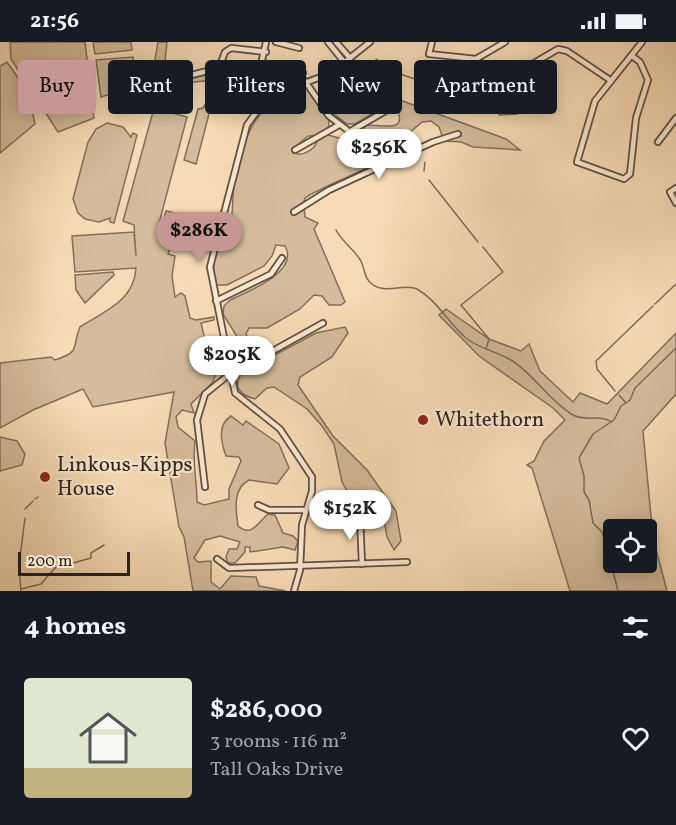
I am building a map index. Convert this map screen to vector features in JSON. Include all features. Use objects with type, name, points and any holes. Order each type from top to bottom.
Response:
[{"type":"street","points":[[264,60],[266,42]]},
{"type":"street","points":[[276,42],[299,48]]},
{"type":"street","points":[[328,42],[342,60]]},
{"type":"street","points":[[336,42],[350,58]]},
{"type":"street","points":[[347,60],[370,42]]},
{"type":"street","points":[[432,42],[429,54],[477,59],[505,42]]},
{"type":"street","points":[[632,56],[640,62],[648,80],[636,118],[630,174],[624,179],[577,162],[593,103],[642,42]]},
{"type":"street","points":[[193,75],[219,68],[225,52],[231,48],[266,52]]},
{"type":"street","points":[[477,59],[481,81],[488,90],[558,49],[567,51],[610,80]]},
{"type":"street","points":[[306,83],[324,111],[339,125],[363,141],[384,166]]},
{"type":"street","points":[[255,114],[243,135],[211,260],[210,274],[232,388],[239,399],[280,429],[309,472],[313,488],[302,525],[300,566],[294,591]]},
{"type":"street","points":[[349,132],[380,114]]},
{"type":"street","points":[[658,142],[676,118]]},
{"type":"street","points":[[295,150],[339,125]]},
{"type":"street","points":[[294,212],[329,190],[433,142],[458,134]]},
{"type":"street","points":[[676,188],[670,192],[676,203]]},
{"type":"street","points":[[216,301],[271,274],[282,258]]},
{"type":"street","points":[[205,487],[198,412],[209,390],[230,375],[323,323]]},
{"type":"street","points":[[258,505],[269,510],[306,510]]},
{"type":"street","points":[[360,518],[362,564]]},
{"type":"street","points":[[217,559],[229,568],[407,562]]},
{"type":"shaded area","points":[[10,42],[85,42],[87,60],[18,60],[18,70],[11,59]]},
{"type":"shaded area","points":[[93,42],[131,42],[132,50],[95,54]]},
{"type":"shaded area","points":[[158,42],[167,42],[165,60],[155,60]]},
{"type":"shaded area","points":[[133,57],[133,60],[108,60],[108,94],[101,97],[96,60]]},
{"type":"shaded area","points":[[7,62],[18,78],[18,114],[33,114],[35,124],[0,153],[0,66]]},
{"type":"shaded area","points":[[205,74],[204,81],[193,82],[193,78]]},
{"type":"shaded area","points":[[307,89],[318,104],[318,114],[325,114],[329,120],[328,135],[357,143],[373,155],[374,163],[309,195],[304,200],[305,217],[318,223],[314,229],[345,302],[341,305],[329,305],[322,296],[314,295],[300,309],[267,328],[249,328],[246,334],[253,348],[252,359],[248,360],[243,346],[223,314],[224,306],[230,300],[270,280],[285,264],[288,255],[285,246],[276,245],[272,256],[264,266],[227,285],[216,285],[215,255],[220,239],[231,224],[236,172],[245,141],[260,114],[306,114]],"holes":[[[308,136],[313,136],[317,141],[312,149],[297,154],[296,146]]]},
{"type":"shaded area","points":[[402,101],[414,105],[414,114],[438,114],[506,139],[520,150],[473,147],[461,142],[444,141],[439,127],[431,121],[422,122],[400,141],[369,139],[363,134],[365,126],[395,125],[399,122]]},
{"type":"shaded area","points":[[205,105],[205,114],[209,114],[196,164],[184,160],[198,109]]},
{"type":"shaded area","points":[[46,114],[94,114],[94,118],[58,132]]},
{"type":"shaded area","points":[[152,114],[176,114],[187,117],[157,231],[160,232],[166,211],[184,215],[168,254],[175,256],[172,276],[175,297],[181,293],[185,296],[190,318],[196,320],[214,317],[214,320],[201,323],[204,336],[201,349],[206,348],[213,369],[218,368],[213,382],[191,404],[194,413],[182,410],[176,417],[178,427],[195,441],[197,502],[204,505],[229,499],[229,489],[241,461],[239,457],[226,456],[222,429],[231,416],[243,425],[246,421],[279,444],[289,468],[277,484],[249,480],[244,484],[236,500],[238,526],[251,530],[268,514],[275,515],[283,533],[293,536],[298,541],[295,550],[283,547],[250,552],[250,547],[245,547],[245,552],[235,563],[228,563],[226,557],[229,549],[237,549],[240,542],[220,536],[205,540],[194,558],[198,562],[211,561],[211,582],[220,589],[231,576],[256,577],[259,586],[286,591],[193,591],[184,537],[179,527],[165,443],[174,392],[93,407],[83,389],[33,410],[0,428],[0,363],[51,357],[55,360],[69,354],[74,348],[80,327],[117,304],[130,289],[136,268],[75,272],[72,236],[134,232],[136,256],[134,225],[123,221]]},
{"type":"shaded area","points":[[334,114],[372,114],[355,124],[347,124]]},
{"type":"shaded area","points":[[107,123],[123,127],[131,137],[133,133],[137,135],[114,223],[110,222],[110,218],[99,222],[85,219],[78,213],[73,199],[88,142],[96,129]]},
{"type":"shaded area","points":[[113,272],[114,275],[85,303],[76,290],[75,275]]},
{"type":"shaded area","points":[[446,309],[489,339],[521,351],[529,344],[540,371],[573,402],[580,393],[607,404],[676,333],[676,394],[643,431],[651,519],[603,519],[603,573],[657,573],[657,553],[667,591],[570,591],[532,468],[527,465],[534,461],[544,441],[565,420],[553,408],[479,356],[439,315]]},
{"type":"shaded area","points":[[345,327],[348,333],[332,357],[300,377],[298,385],[333,436],[367,470],[396,511],[401,541],[394,550],[387,537],[384,520],[365,512],[346,489],[342,482],[334,444],[307,409],[274,387],[267,388],[255,399],[241,392],[238,386],[239,377],[243,372],[316,333]]},
{"type":"shaded area","points":[[0,437],[17,441],[25,454],[22,465],[0,471]]},
{"type":"waterway","points":[[376,59],[386,67],[414,78]]},
{"type":"waterway","points":[[424,171],[425,162]]},
{"type":"waterway","points":[[429,180],[478,242]]},
{"type":"waterway","points":[[336,230],[358,257],[370,283],[384,289],[407,287],[417,289],[431,300],[466,338],[476,345],[511,360],[564,409],[578,417],[612,422]]},
{"type":"waterway","points":[[483,247],[503,272],[461,305],[489,339],[486,349]]},
{"type":"waterway","points":[[655,304],[676,284]]},
{"type":"waterway","points":[[615,391],[597,369],[596,361],[653,306]]},
{"type":"waterway","points":[[618,591],[613,571],[605,561],[608,550],[602,532],[593,523],[589,500],[584,492],[584,476],[579,458],[593,434],[614,420],[621,406],[630,400],[635,388],[676,348]]},
{"type":"waterway","points":[[619,395],[626,403]]},
{"type":"waterway","points":[[25,509],[33,501]]},
{"type":"waterway","points":[[21,591],[19,565],[25,518]]},
{"type":"waterway","points":[[21,589],[41,584],[55,568],[91,558],[91,553],[104,545]]},
{"type":"place","name":"Whitethorn","points":[[423,420]]},
{"type":"place","name":"Linkous-Kipps House","points":[[45,477]]}]
